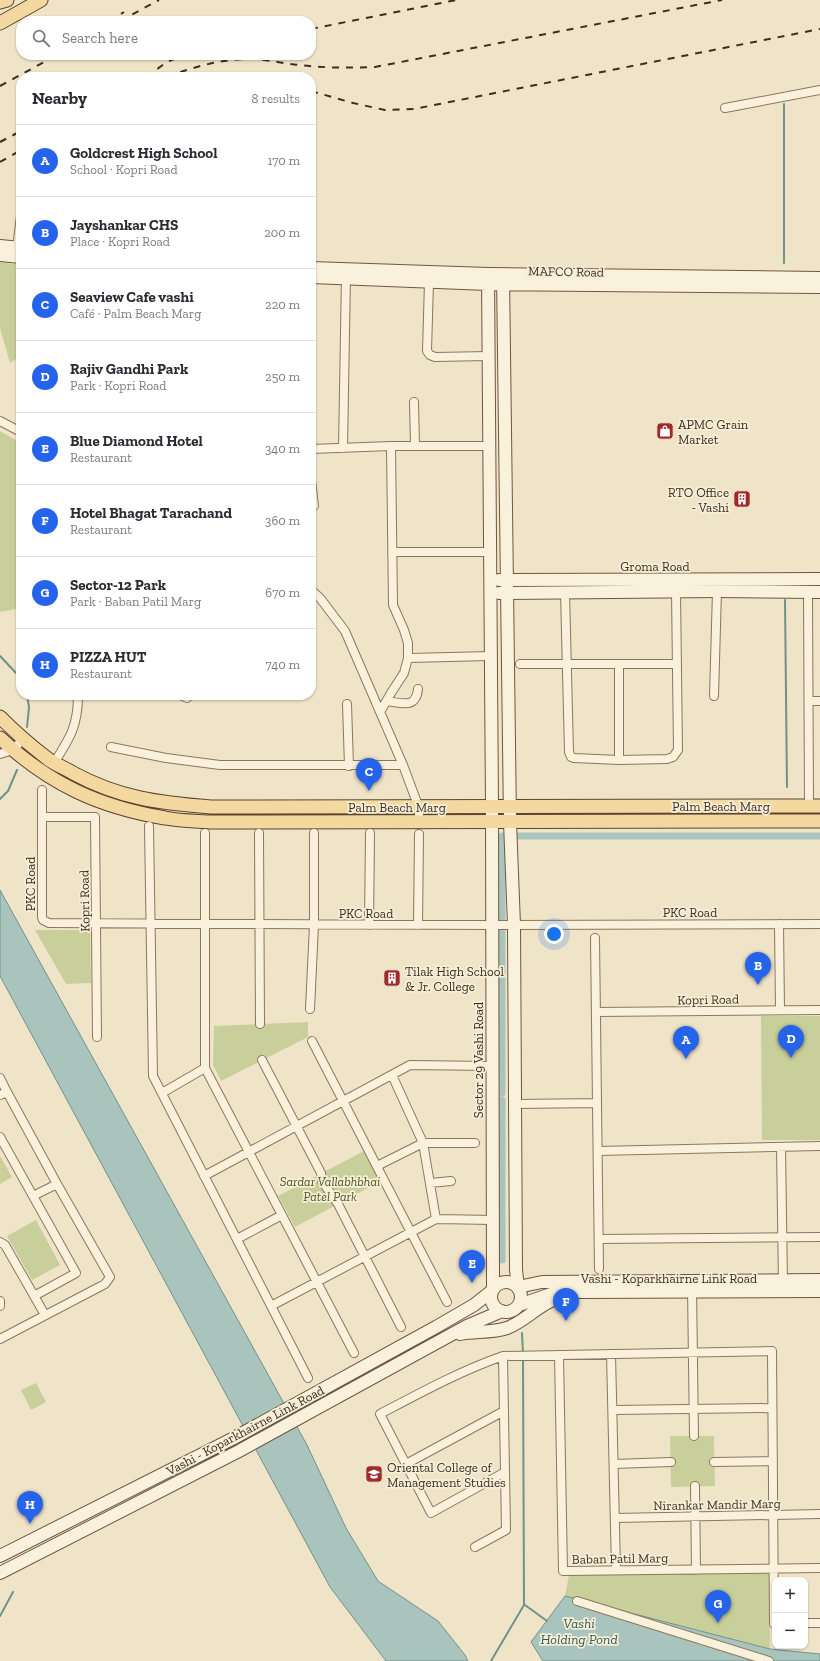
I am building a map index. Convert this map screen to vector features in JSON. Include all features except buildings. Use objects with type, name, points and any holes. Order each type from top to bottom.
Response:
[{"type":"main road","points":[[0,2],[6,0]]},
{"type":"main road","points":[[0,14],[36,0]]},
{"type":"main road","points":[[0,23],[41,0]]},
{"type":"main road","points":[[0,246],[16,250]]},
{"type":"main road","points":[[0,255],[16,252]]},
{"type":"main road","name":"MAFCO Road","points":[[316,269],[346,275],[429,282],[488,279]]},
{"type":"main road","name":"MAFCO Road","points":[[316,277],[346,275],[488,279],[820,278]]},
{"type":"main road","name":"Sector 29 Vashi Road","points":[[488,279],[492,806],[492,1290]]},
{"type":"main road","points":[[503,279],[510,822],[514,925],[516,1270],[518,1287],[522,1296],[519,1305],[512,1311],[502,1311],[494,1305],[491,1295],[492,1290],[496,1286],[504,1282],[514,1284],[518,1287]]},
{"type":"main road","name":"MAFCO Road","points":[[503,279],[820,287]]},
{"type":"main road","name":"Groma Road","points":[[490,580],[820,579]]},
{"type":"main road","name":"Groma Road","points":[[490,593],[717,591],[814,592]]},
{"type":"main road","name":"Palm Beach Marg","points":[[0,717],[23,739],[54,763],[95,785],[128,796],[168,804],[211,808],[814,806]]},
{"type":"main road","name":"Palm Beach Marg","points":[[0,738],[42,773],[89,798],[124,810],[166,819],[210,822],[419,828],[492,822],[820,821]]},
{"type":"main road","name":"Vashi - Koparkhairne Link Road","points":[[783,1286],[820,1280]]},
{"type":"main road","name":"Vashi - Koparkhairne Link Road","points":[[518,1287],[526,1284],[542,1282],[692,1286],[783,1286],[820,1291]]},
{"type":"main road","name":"Vashi - Koparkhairne Link Road","points":[[519,1305],[551,1294],[692,1286]]},
{"type":"main road","name":"Vashi - Koparkhairne Link Road","points":[[0,1556],[240,1434],[460,1313],[492,1290]]},
{"type":"main road","points":[[443,1340],[469,1332],[505,1328],[549,1301],[577,1292]]},
{"type":"main road","name":"Vashi - Koparkhairne Link Road","points":[[0,1573],[247,1447],[472,1324],[502,1311]]},
{"type":"street","points":[[724,108],[820,90]]},
{"type":"street","points":[[343,448],[346,275]]},
{"type":"street","points":[[429,282],[427,351],[430,355],[435,357],[489,356]]},
{"type":"street","points":[[414,402],[415,446]]},
{"type":"street","points":[[0,421],[16,429]]},
{"type":"street","points":[[380,712],[390,693],[404,673],[408,658],[408,643],[393,605],[391,446]]},
{"type":"street","points":[[316,449],[391,446],[490,446]]},
{"type":"street","points":[[392,552],[490,552]]},
{"type":"street","points":[[714,696],[717,591]]},
{"type":"street","points":[[565,592],[566,665],[570,755],[574,758],[619,760],[667,759],[677,754],[676,592]]},
{"type":"street","points":[[814,592],[809,701],[814,806]]},
{"type":"street","points":[[316,594],[345,631],[403,765],[419,808],[418,925]]},
{"type":"street","points":[[408,658],[491,656]]},
{"type":"street","points":[[520,664],[676,664]]},
{"type":"street","points":[[619,665],[619,760]]},
{"type":"street","points":[[387,701],[409,704],[414,702],[418,689]]},
{"type":"street","points":[[54,763],[70,739],[74,728],[77,700]]},
{"type":"street","points":[[809,701],[820,701]]},
{"type":"street","points":[[347,704],[349,766]]},
{"type":"street","points":[[0,754],[13,750],[23,739]]},
{"type":"street","points":[[111,747],[166,758],[220,765],[403,765]]},
{"type":"street","name":"PKC Road","points":[[42,790],[43,920],[49,923],[369,925],[820,924]]},
{"type":"street","name":"Kopri Road","points":[[42,817],[95,817],[97,1036]]},
{"type":"street","points":[[149,826],[153,1076],[308,1378]]},
{"type":"street","points":[[205,833],[205,1068],[354,1353]]},
{"type":"street","points":[[259,833],[260,1024]]},
{"type":"street","points":[[310,1009],[314,924],[314,833]]},
{"type":"street","points":[[369,925],[370,833]]},
{"type":"street","points":[[779,924],[780,1010]]},
{"type":"street","points":[[595,938],[599,1269]]},
{"type":"street","name":"Kopri Road","points":[[596,1012],[820,1010]]},
{"type":"street","points":[[312,1041],[447,1302]]},
{"type":"street","points":[[262,1060],[321,1173],[322,1182],[338,1204],[401,1327]]},
{"type":"street","points":[[204,1176],[410,1065],[492,1066]]},
{"type":"street","points":[[162,1093],[205,1068]]},
{"type":"street","points":[[392,1075],[423,1143],[436,1219]]},
{"type":"street","points":[[0,1078],[4,1093],[110,1277],[105,1284],[0,1339]]},
{"type":"street","points":[[516,1104],[597,1103]]},
{"type":"street","points":[[0,1137],[76,1273],[34,1296]]},
{"type":"street","points":[[377,1166],[423,1143],[474,1143]]},
{"type":"street","points":[[598,1151],[820,1146]]},
{"type":"street","points":[[781,1147],[783,1286]]},
{"type":"street","points":[[430,1183],[451,1181]]},
{"type":"street","points":[[33,1196],[56,1184]]},
{"type":"street","points":[[237,1240],[282,1215]]},
{"type":"street","points":[[271,1306],[436,1219],[493,1220]]},
{"type":"street","points":[[599,1239],[820,1237]]},
{"type":"street","points":[[0,1242],[5,1245],[45,1315]]},
{"type":"street","points":[[692,1286],[694,1436]]},
{"type":"street","points":[[0,1301],[0,1306]]},
{"type":"street","points":[[505,1472],[431,1513],[380,1414],[449,1378],[503,1356],[772,1351],[774,1613]]},
{"type":"street","points":[[612,1354],[616,1570]]},
{"type":"street","name":"Baban Patil Marg","points":[[559,1355],[563,1571],[820,1568]]},
{"type":"street","points":[[475,1546],[506,1530],[503,1356]]},
{"type":"street","points":[[613,1410],[772,1408]]},
{"type":"street","points":[[406,1464],[504,1411]]},
{"type":"street","points":[[714,1462],[773,1461]]},
{"type":"street","points":[[614,1464],[671,1462]]},
{"type":"street","points":[[695,1486],[696,1570]]},
{"type":"street","name":"Nirankar Mandir Marg","points":[[615,1518],[820,1514]]},
{"type":"street","points":[[577,1601],[769,1661]]},
{"type":"street","points":[[808,1624],[820,1623]]},
{"type":"green space","points":[[0,262],[16,264],[16,359],[10,363],[0,328]]},
{"type":"green space","points":[[0,431],[16,440],[16,609],[0,612]]},
{"type":"green space","points":[[35,930],[90,930],[91,983],[66,984]]},
{"type":"green space","points":[[761,1016],[820,1016],[820,1140],[762,1140]]},
{"type":"green space","points":[[308,1022],[308,1037],[221,1081],[213,1065],[214,1026]]},
{"type":"green space","name":"Sardar Vallabhbhai Patel Park","points":[[364,1151],[381,1181],[295,1227],[278,1196]]},
{"type":"green space","points":[[0,1156],[12,1177],[0,1184]]},
{"type":"green space","points":[[36,1220],[60,1265],[32,1280],[7,1236]]},
{"type":"green space","points":[[36,1383],[46,1402],[31,1410],[21,1390]]},
{"type":"green space","points":[[670,1436],[714,1436],[715,1486],[671,1487]]},
{"type":"green space","points":[[769,1573],[770,1649],[565,1596],[569,1575]]},
{"type":"water","points":[[0,890],[307,1445],[346,1528],[378,1581],[438,1621],[468,1661],[386,1661],[330,1587],[0,976]]},
{"type":"water","name":"Vashi Holding Pond","points":[[565,1596],[770,1649],[820,1654],[820,1661],[543,1661],[531,1642]]},
{"type":"waterway","points":[[784,104],[784,263]]},
{"type":"waterway","points":[[785,600],[787,787]]},
{"type":"waterway","points":[[0,656],[16,673]]},
{"type":"waterway","points":[[27,727],[29,707],[28,700]]},
{"type":"waterway","points":[[0,799],[8,791],[17,770]]},
{"type":"waterway","points":[[502,836],[502,919]]},
{"type":"waterway","points":[[517,836],[820,836]]},
{"type":"waterway","points":[[502,931],[502,1093]]},
{"type":"waterway","points":[[502,1100],[502,1260]]},
{"type":"waterway","points":[[522,1333],[523,1354]]},
{"type":"waterway","points":[[491,1661],[524,1605],[523,1359]]},
{"type":"waterway","points":[[0,1616],[13,1592]]},
{"type":"waterway","points":[[525,1605],[547,1621]]},
{"type":"railway","points":[[129,16],[159,0]]},
{"type":"railway","points":[[316,28],[456,0]]},
{"type":"railway","points":[[261,60],[318,67],[375,67],[722,0]]},
{"type":"railway","points":[[117,16],[124,12]]},
{"type":"railway","points":[[316,92],[385,110],[414,109],[820,29]]},
{"type":"railway","points":[[26,72],[48,60]]},
{"type":"railway","points":[[153,72],[172,60]]},
{"type":"railway","points":[[181,72],[222,61],[233,60]]},
{"type":"railway","points":[[0,86],[16,77]]},
{"type":"railway","points":[[0,142],[16,134]]},
{"type":"railway","points":[[0,162],[16,153]]},
{"type":"place","name":"APMC Grain Market","points":[[665,431]]},
{"type":"place","name":"RTO Office - Vashi","points":[[742,499]]},
{"type":"place","name":"Seaview Cafe vashi","points":[[369,791]]},
{"type":"place","name":"Tilak High School & Jr. College","points":[[392,978]]},
{"type":"place","name":"Jayshankar CHS","points":[[758,985]]},
{"type":"place","name":"Rajiv Gandhi Park","points":[[791,1058]]},
{"type":"place","name":"Goldcrest High School","points":[[686,1059]]},
{"type":"place","name":"Blue Diamond Hotel","points":[[472,1283]]},
{"type":"place","name":"Hotel Bhagat Tarachand","points":[[566,1321]]},
{"type":"place","name":"Oriental College of Management Studies","points":[[374,1474]]},
{"type":"place","name":"PIZZA HUT","points":[[30,1524]]},
{"type":"place","name":"Sector-12 Park","points":[[718,1623]]}]
